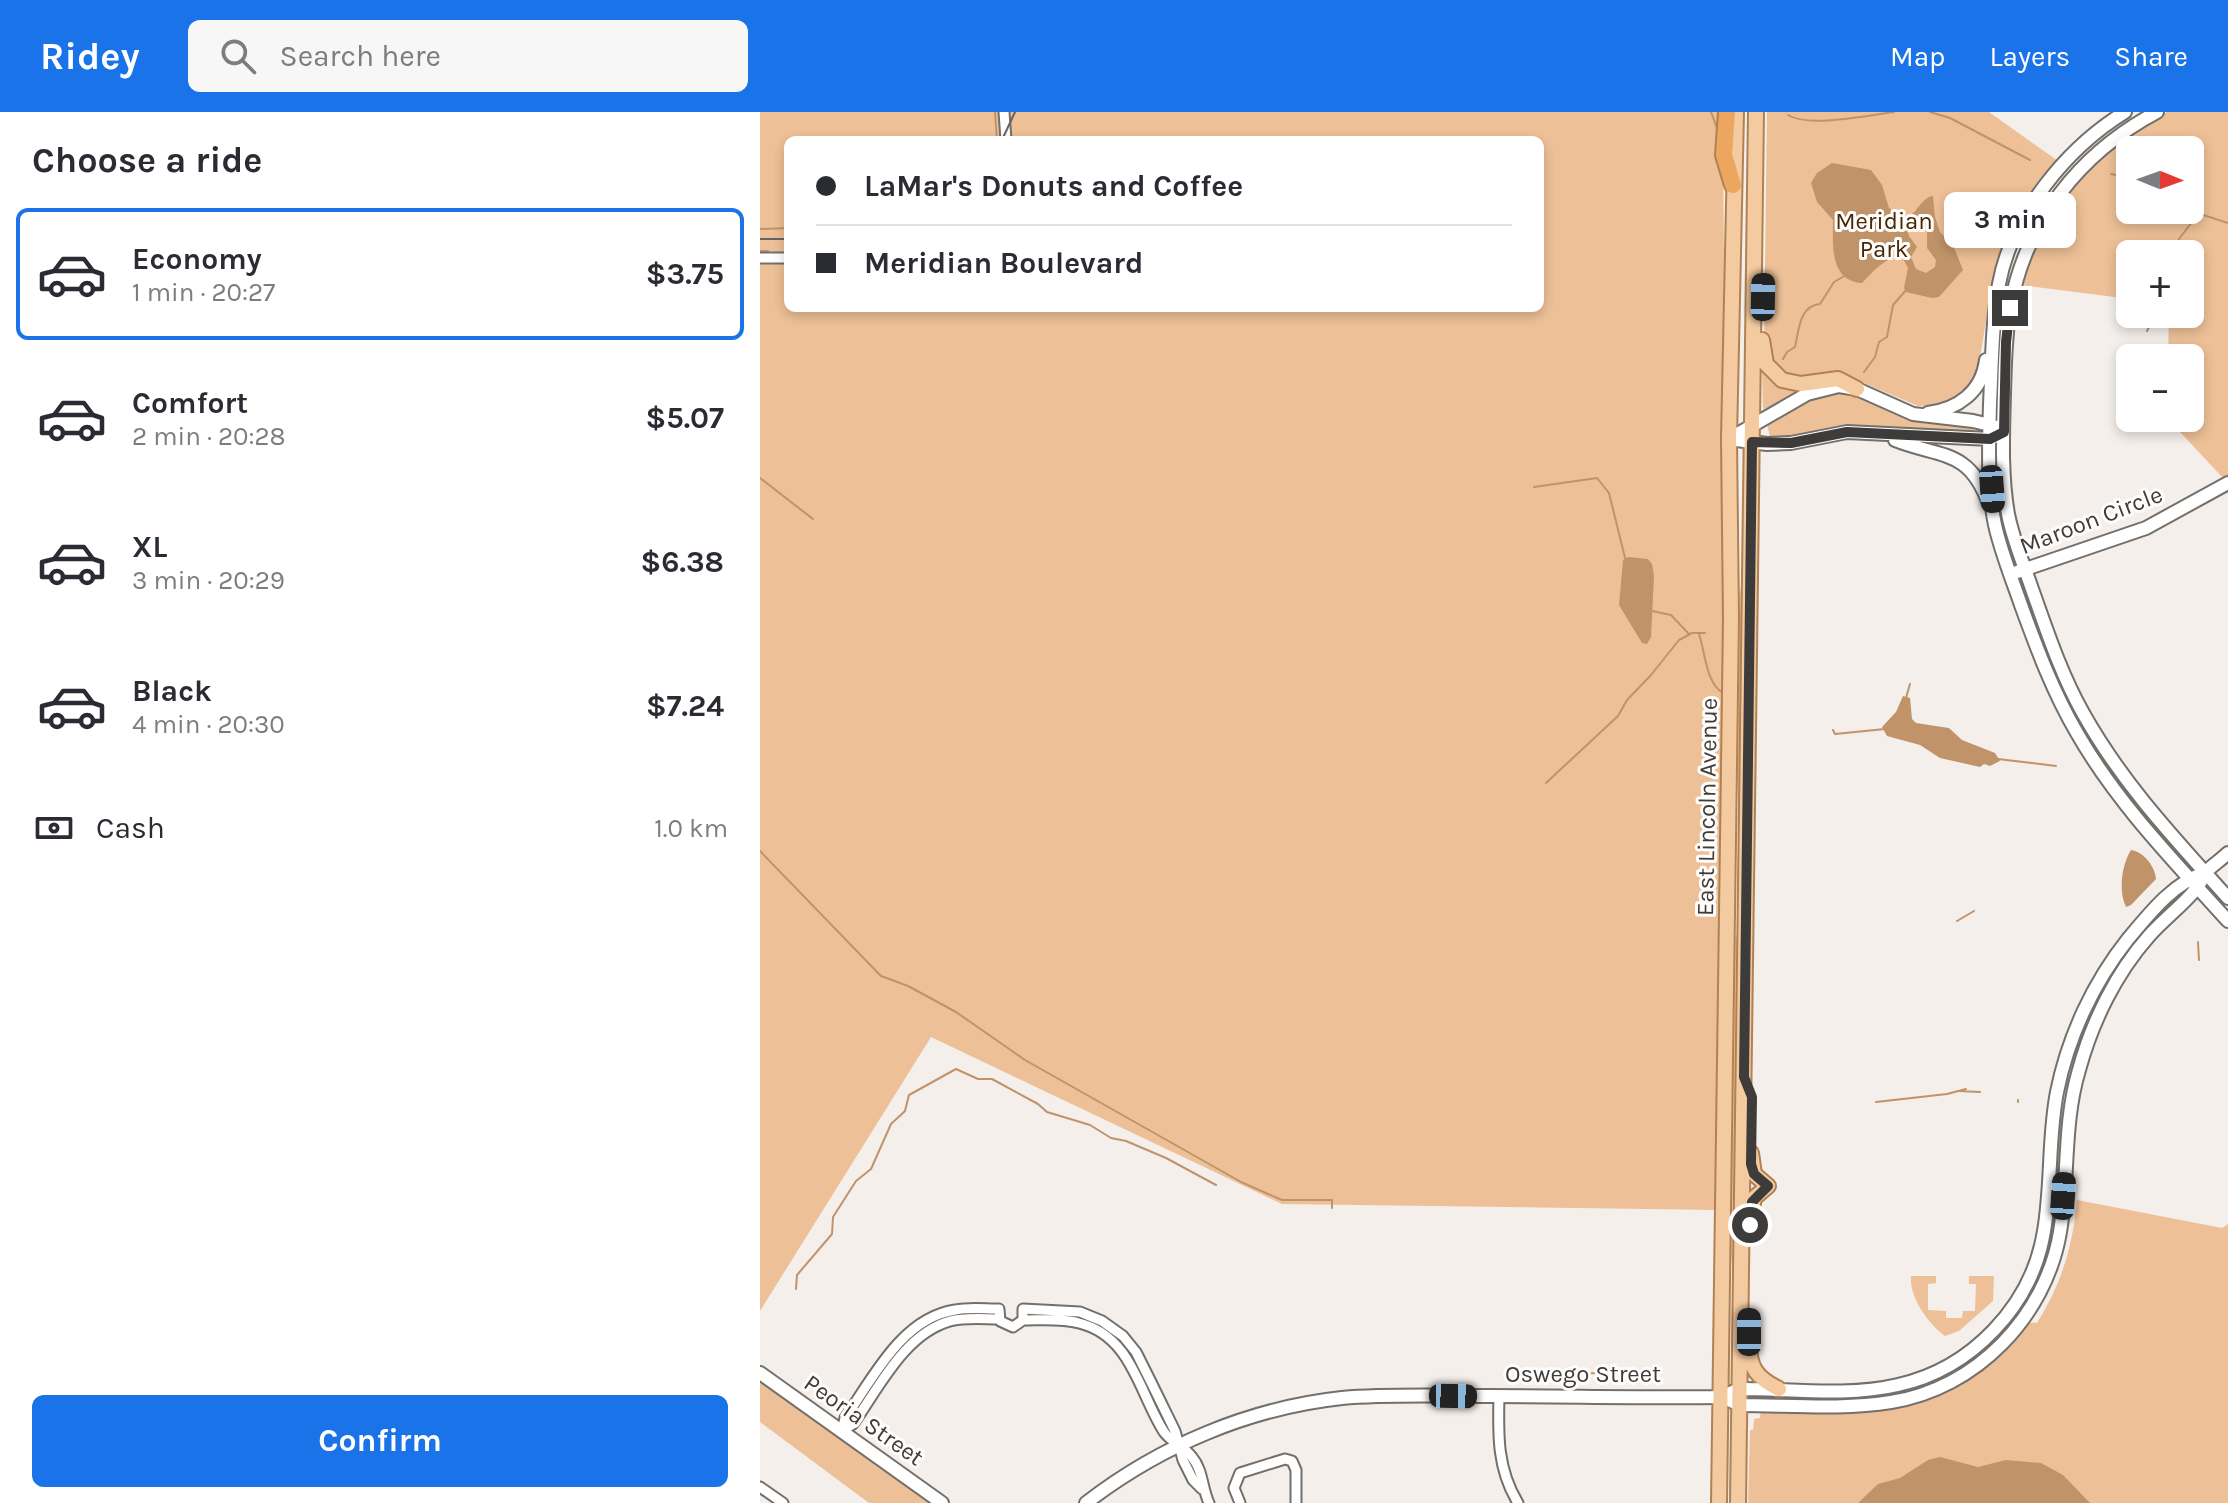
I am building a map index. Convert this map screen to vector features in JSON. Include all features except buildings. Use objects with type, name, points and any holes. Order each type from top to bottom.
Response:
[{"type":"highway","points":[[1727,112],[1724,155],[1733,185]]},
{"type":"main road","name":"East Lincoln Avenue","points":[[1719,1503],[1731,618],[1729,439],[1736,112]]},
{"type":"main road","name":"East Lincoln Avenue","points":[[1738,1503],[1756,112]]},
{"type":"main road","points":[[1913,414],[1951,407],[1966,398],[1977,385],[1984,369],[1989,323],[1998,287],[2017,234],[2046,186],[2089,139],[2125,112]]},
{"type":"main road","points":[[2157,112],[2116,137],[2080,168],[2056,198],[2031,242],[2017,277],[2008,321],[2004,432],[2008,512],[2025,569],[2067,680],[2100,742],[2147,808],[2228,898]]},
{"type":"main road","points":[[1755,254],[1763,271],[1762,349],[1770,371],[1782,380],[1795,384],[1838,379],[1913,414],[1990,424],[2004,432]]},
{"type":"main road","points":[[1994,521],[1990,424],[1992,348],[1998,287]]},
{"type":"main road","points":[[1729,439],[1816,391],[1833,387],[1857,389]]},
{"type":"main road","points":[[1729,439],[1791,443],[1847,432],[1990,439],[2004,432]]},
{"type":"main road","points":[[1884,436],[1917,448],[1950,455],[1964,464],[1980,482],[2049,678],[2083,743],[2122,801],[2228,921]]},
{"type":"main road","name":"Maroon Circle","points":[[2011,575],[2144,528],[2228,483]]},
{"type":"main road","points":[[2205,873],[2228,853]]},
{"type":"main road","name":"Oswego Street","points":[[1740,1397],[1779,1389],[1864,1390],[1908,1383],[1961,1358],[1999,1325],[2027,1284],[2043,1239],[2054,1108],[2070,1046],[2091,996],[2118,952],[2157,908],[2205,873]]},
{"type":"main road","name":"Oswego Street","points":[[1086,1503],[1136,1468],[1179,1445],[1243,1419],[1326,1400],[1382,1396],[1740,1397],[1859,1406],[1901,1401],[1960,1377],[2009,1338],[2035,1302],[2055,1253],[2062,1219],[2070,1107],[2079,1067],[2093,1029],[2135,952],[2193,882]]},
{"type":"main road","points":[[1742,1256],[1750,1244],[1752,1202],[1768,1186],[1754,1174],[1751,1164],[1752,1097],[1744,1077]]},
{"type":"main road","points":[[1741,1287],[1749,1309],[1751,1365],[1759,1378],[1779,1389]]},
{"type":"main road","name":"Peoria Street","points":[[760,1373],[942,1503]]},
{"type":"street","points":[[1004,112],[1006,136]]},
{"type":"street","points":[[760,258],[784,258]]},
{"type":"street","points":[[842,1431],[845,1418],[892,1352],[917,1325],[935,1316],[955,1309],[999,1314],[1006,1326],[1013,1327],[1023,1314],[1083,1313],[1102,1321],[1120,1334],[1139,1358],[1179,1445],[1193,1458],[1209,1503]]},
{"type":"street","points":[[1499,1396],[1501,1460],[1518,1503]]},
{"type":"street","points":[[1240,1503],[1234,1485],[1241,1472],[1285,1459],[1295,1466],[1296,1503]]},
{"type":"street","points":[[760,1487],[783,1503]]},
{"type":"green space","points":[[760,112],[1723,112],[1724,606],[1716,1210],[1282,1204],[931,1037],[760,1311]]},
{"type":"green space","name":"Meridian Park","points":[[1767,112],[1989,112],[2058,161],[2041,181],[2004,245],[2006,247],[1988,308],[1978,371],[1963,394],[1940,406],[1918,406],[1847,376],[1838,374],[1805,380],[1780,375],[1764,349]]},
{"type":"green space","points":[[2167,112],[2228,112],[2228,475],[2223,478],[2180,432],[2204,432],[2204,344],[2168,344],[2169,328],[2204,328],[2204,240],[2116,240],[2116,297],[2020,285],[2042,231],[2057,207],[2095,162],[2116,144],[2116,224],[2204,224],[2204,136],[2127,136]]},
{"type":"green space","points":[[1762,368],[1804,389],[1773,410],[1772,407],[1763,409]]},
{"type":"green space","points":[[1839,392],[1909,421],[1972,426],[1974,430],[1972,433],[1849,426],[1797,437],[1770,437],[1767,424],[1806,400]]},
{"type":"green space","points":[[1742,582],[1739,818],[1736,752],[1738,601]]},
{"type":"green space","points":[[2034,619],[2133,797],[2131,799],[2114,781],[2085,739],[2051,667]]},
{"type":"green space","points":[[1739,935],[1735,1264],[1732,1264],[1729,1231],[1733,942]]},
{"type":"green space","points":[[2058,1117],[2057,1205],[2049,1254],[2041,1277],[2016,1320],[1998,1340],[1972,1363],[1953,1372],[2031,1286]]},
{"type":"green space","points":[[2077,1200],[2222,1228],[2228,1224],[2228,1503],[1748,1503],[1750,1430],[1753,1430],[1754,1419],[1760,1418],[1761,1409],[1940,1392],[2026,1322],[2037,1323],[2065,1263]]},
{"type":"green space","points":[[1911,1276],[1936,1276],[1936,1283],[1928,1284],[1928,1310],[1946,1311],[1946,1318],[1962,1318],[1963,1311],[1975,1311],[1976,1284],[1969,1284],[1969,1276],[1994,1276],[1993,1301],[1959,1331],[1945,1336],[1932,1325],[1921,1309],[1913,1293]]},
{"type":"green space","points":[[760,1380],[931,1503],[869,1503],[760,1422]]},
{"type":"shaded area","points":[[1832,163],[1871,170],[1882,185],[1889,208],[1906,217],[1933,196],[1940,232],[1953,245],[1963,270],[1939,297],[1932,298],[1906,292],[1908,268],[1901,255],[1884,262],[1862,283],[1851,281],[1838,269],[1835,260],[1833,220],[1817,202],[1811,183],[1817,173]],"holes":[[[1917,222],[1927,229],[1927,248],[1936,260],[1935,267],[1926,273],[1916,269],[1911,257],[1917,247],[1906,227]]]},
{"type":"shaded area","points":[[1628,557],[1648,559],[1652,564],[1651,637],[1647,644],[1642,643],[1619,605],[1623,560]]},
{"type":"shaded area","points":[[1903,696],[1910,698],[1912,719],[1916,723],[1949,728],[1962,740],[1995,753],[2000,761],[1980,767],[1940,758],[1920,745],[1887,736],[1882,727],[1896,712]]},
{"type":"shaded area","points":[[2131,850],[2148,860],[2156,879],[2126,907],[2122,878]]},
{"type":"shaded area","points":[[1940,1457],[1978,1467],[2006,1460],[2041,1463],[2063,1475],[2090,1503],[1858,1503],[1878,1484],[1900,1478],[1928,1460]]},
{"type":"waterway","points":[[995,112],[997,136]]},
{"type":"waterway","points":[[1711,112],[1717,128]]},
{"type":"waterway","points":[[1788,115],[1824,121],[1894,112]]},
{"type":"waterway","points":[[1930,112],[1950,118],[2030,160]]},
{"type":"waterway","points":[[2111,174],[2116,175]]},
{"type":"waterway","points":[[2204,215],[2228,223]]},
{"type":"waterway","points":[[2179,240],[2191,224]]},
{"type":"waterway","points":[[760,229],[784,228]]},
{"type":"waterway","points":[[760,251],[768,251]]},
{"type":"waterway","points":[[1783,359],[1795,347],[1804,314],[1820,304],[1834,282],[1846,275]]},
{"type":"waterway","points":[[1864,372],[1875,357],[1879,342],[1887,337],[1893,305],[1907,289]]},
{"type":"waterway","points":[[760,478],[813,519]]},
{"type":"waterway","points":[[1534,487],[1597,478],[1609,493],[1625,558]]},
{"type":"waterway","points":[[1652,611],[1671,615],[1689,634]]},
{"type":"waterway","points":[[1546,783],[1618,716],[1627,700],[1679,640],[1692,633],[1705,633]]},
{"type":"waterway","points":[[1699,634],[1710,675],[1717,689],[1723,693]]},
{"type":"waterway","points":[[1906,698],[1910,684]]},
{"type":"waterway","points":[[1833,730],[1835,734],[1885,729]]},
{"type":"waterway","points":[[1998,759],[2056,766]]},
{"type":"waterway","points":[[760,851],[881,976],[908,986],[956,1012],[1025,1060],[1241,1182],[1282,1200],[1332,1200],[1332,1208]]},
{"type":"waterway","points":[[1957,921],[1974,911]]},
{"type":"waterway","points":[[2198,942],[2199,960]]},
{"type":"waterway","points":[[796,1289],[797,1275],[832,1234],[833,1217],[856,1181],[871,1169],[891,1124],[905,1111],[909,1095],[956,1069],[978,1079],[992,1079],[1047,1112],[1090,1125],[1111,1138],[1166,1158],[1216,1185]]},
{"type":"waterway","points":[[1876,1102],[1966,1089]]},
{"type":"waterway","points":[[1959,1091],[1980,1092]]},
{"type":"waterway","points":[[1519,1373],[1552,1374]]},
{"type":"waterway","points":[[1556,1374],[1601,1373]]},
{"type":"tram line","points":[[1004,136],[1015,112]]},
{"type":"tram line","points":[[760,239],[784,239]]},
{"type":"route","points":[[1750,1225],[1752,1202],[1768,1186],[1754,1174],[1751,1164],[1752,1097],[1744,1077],[1752,442],[1791,443],[1847,432],[1990,439],[2004,432],[2010,308]]}]
